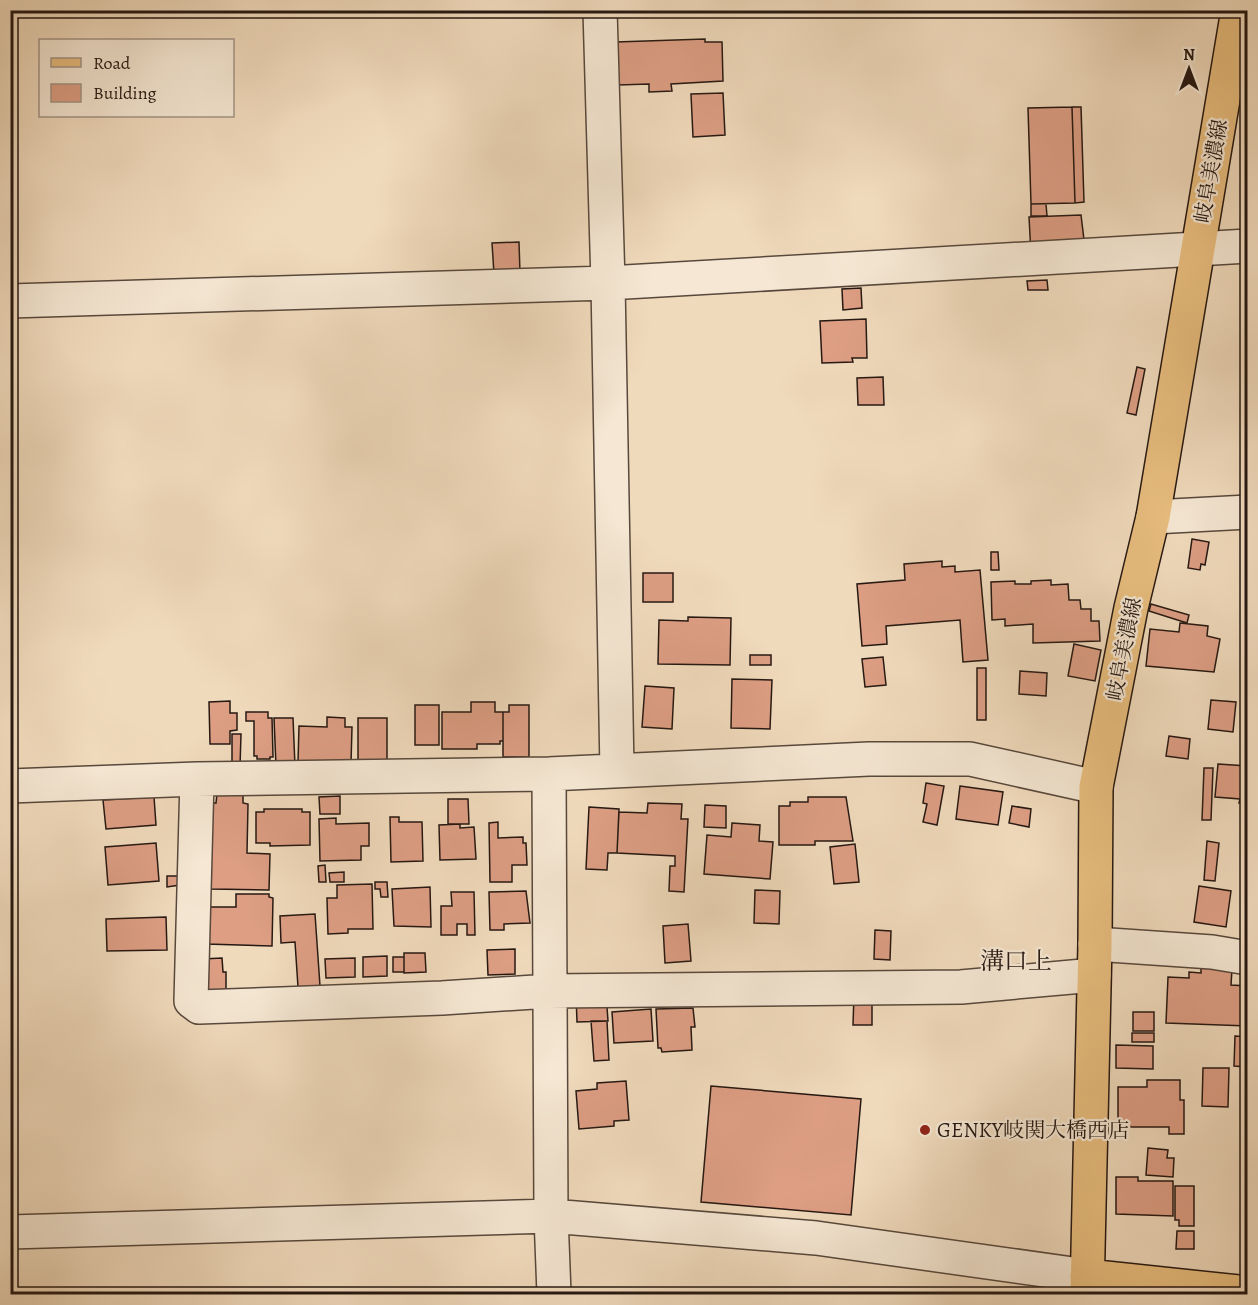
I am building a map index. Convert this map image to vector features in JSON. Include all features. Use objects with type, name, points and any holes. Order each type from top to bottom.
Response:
[{"type":"main road","name":"岐阜美濃線","points":[[1087,1285],[1095,960],[1096,787],[1131,608],[1153,517],[1238,10]]},
{"type":"main road","points":[[1087,1285],[1248,1293]]},
{"type":"street","points":[[600,10],[608,283],[617,771]]},
{"type":"street","points":[[10,301],[608,283],[1248,246]]},
{"type":"street","points":[[1153,517],[1248,512]]},
{"type":"street","points":[[10,786],[197,779],[549,774],[869,759],[970,759],[1096,787]]},
{"type":"street","points":[[549,774],[551,1216],[554,1294]]},
{"type":"street","points":[[197,779],[191,1001],[200,1007],[442,998],[549,991],[961,987],[1095,960],[1212,952],[1248,958]]},
{"type":"street","points":[[10,1232],[551,1216],[816,1238],[1087,1285]]},
{"type":"building","points":[[705,39],[705,42],[722,42],[723,81],[671,84],[672,91],[649,92],[649,84],[618,85],[616,42]]},
{"type":"building","points":[[723,93],[725,135],[693,137],[691,94]]},
{"type":"building","points":[[1072,107],[1081,107],[1084,202],[1075,203]]},
{"type":"building","points":[[1072,107],[1075,203],[1031,204],[1028,108]]},
{"type":"building","points":[[1031,204],[1046,204],[1047,216],[1031,216]]},
{"type":"building","points":[[1081,215],[1084,240],[1031,254],[1029,217]]},
{"type":"building","points":[[519,242],[520,273],[494,274],[492,243]]},
{"type":"building","points":[[1047,280],[1048,290],[1028,290],[1027,281]]},
{"type":"building","points":[[861,288],[862,308],[843,310],[842,289]]},
{"type":"building","points":[[866,319],[867,358],[852,358],[853,362],[822,363],[820,321]]},
{"type":"building","points":[[1137,367],[1145,369],[1136,415],[1127,413]]},
{"type":"building","points":[[883,377],[884,405],[858,405],[857,378]]},
{"type":"building","points":[[1192,539],[1209,542],[1205,565],[1201,564],[1200,570],[1188,568]]},
{"type":"building","points":[[991,552],[998,552],[999,570],[991,570]]},
{"type":"building","points":[[942,561],[942,567],[955,566],[955,572],[980,570],[988,660],[963,662],[960,620],[886,626],[887,644],[862,646],[857,584],[905,580],[904,564]]},
{"type":"building","points":[[643,573],[673,573],[673,602],[643,602]]},
{"type":"building","points":[[1051,580],[1051,585],[1068,584],[1069,600],[1080,600],[1081,609],[1091,609],[1091,621],[1099,621],[1100,641],[1033,643],[1033,624],[1005,626],[1005,619],[992,620],[991,582],[1015,581],[1015,584],[1031,584],[1031,581]]},
{"type":"building","points":[[1151,604],[1189,615],[1187,623],[1149,611]]},
{"type":"building","points":[[688,617],[731,618],[730,665],[658,664],[659,620],[688,621]]},
{"type":"building","points":[[1180,623],[1208,626],[1207,636],[1220,639],[1214,672],[1146,666],[1150,629],[1179,632]]},
{"type":"building","points":[[1074,644],[1101,650],[1095,681],[1068,676]]},
{"type":"building","points":[[750,655],[771,655],[771,665],[750,665]]},
{"type":"building","points":[[883,657],[886,685],[865,687],[862,659]]},
{"type":"building","points":[[977,668],[986,668],[986,720],[977,720]]},
{"type":"building","points":[[1020,671],[1047,673],[1046,696],[1019,694]]},
{"type":"building","points":[[732,679],[772,680],[770,729],[731,728]]},
{"type":"building","points":[[645,686],[674,688],[672,729],[642,727]]},
{"type":"building","points":[[1211,700],[1236,702],[1233,732],[1208,729]]},
{"type":"building","points":[[230,701],[230,713],[237,713],[237,730],[230,731],[230,744],[210,744],[209,702]]},
{"type":"building","points":[[471,702],[495,702],[495,712],[503,712],[503,741],[500,741],[500,744],[477,744],[477,749],[442,749],[442,712],[471,712]]},
{"type":"building","points":[[415,705],[439,705],[439,745],[415,745]]},
{"type":"building","points":[[509,705],[529,705],[529,757],[503,757],[503,712],[509,712]]},
{"type":"building","points":[[246,712],[268,712],[268,718],[272,718],[273,757],[270,759],[257,759],[257,756],[254,756],[254,721],[246,721]]},
{"type":"building","points":[[327,717],[345,718],[345,727],[352,727],[351,764],[298,763],[299,726],[327,727]]},
{"type":"building","points":[[274,718],[293,718],[295,766],[276,766]]},
{"type":"building","points":[[358,718],[387,718],[387,766],[358,766]]},
{"type":"building","points":[[232,734],[241,734],[240,767],[232,767]]},
{"type":"building","points":[[1169,736],[1190,739],[1188,759],[1166,756]]},
{"type":"building","points":[[1218,764],[1248,766],[1248,803],[1239,803],[1240,799],[1215,797]]},
{"type":"building","points":[[1204,768],[1213,768],[1211,820],[1202,820]]},
{"type":"building","points":[[926,783],[944,786],[937,825],[923,822],[927,804],[923,803]]},
{"type":"building","points":[[960,786],[1003,792],[998,825],[956,819]]},
{"type":"building","points":[[217,794],[243,794],[243,803],[248,804],[247,853],[270,854],[269,890],[211,889],[212,803],[216,803]]},
{"type":"building","points":[[340,796],[340,814],[320,814],[319,797]]},
{"type":"building","points":[[154,797],[156,825],[106,829],[103,800]]},
{"type":"building","points":[[808,797],[846,797],[853,841],[815,841],[815,845],[779,845],[779,806],[790,806],[790,802],[808,802]]},
{"type":"building","points":[[448,799],[468,799],[469,824],[448,824]]},
{"type":"building","points":[[648,803],[682,804],[681,819],[688,819],[684,892],[669,891],[670,866],[675,866],[675,856],[617,853],[619,812],[647,813]]},
{"type":"building","points":[[705,805],[726,806],[726,828],[704,827]]},
{"type":"building","points":[[1012,806],[1031,809],[1029,827],[1009,823]]},
{"type":"building","points":[[589,807],[619,809],[617,853],[608,853],[607,870],[586,869]]},
{"type":"building","points":[[264,809],[302,809],[302,812],[310,812],[310,845],[270,846],[270,843],[256,843],[256,812],[264,812]]},
{"type":"building","points":[[390,817],[399,817],[399,822],[422,822],[423,861],[391,862]]},
{"type":"building","points":[[336,818],[336,824],[369,823],[369,846],[361,846],[361,860],[320,861],[319,819]]},
{"type":"building","points":[[498,822],[498,838],[523,837],[523,843],[526,843],[527,865],[512,865],[512,882],[490,882],[489,823]]},
{"type":"building","points":[[732,823],[760,825],[759,841],[773,842],[770,879],[704,874],[707,835],[731,837]]},
{"type":"building","points":[[460,824],[460,828],[474,827],[476,859],[440,860],[439,825]]},
{"type":"building","points":[[1207,841],[1219,843],[1215,881],[1204,880]]},
{"type":"building","points":[[156,843],[159,881],[108,885],[105,847]]},
{"type":"building","points":[[855,844],[859,882],[834,884],[830,847]]},
{"type":"building","points":[[325,865],[326,882],[319,882],[318,866]]},
{"type":"building","points":[[344,872],[344,882],[330,882],[329,873]]},
{"type":"building","points":[[167,876],[179,876],[180,885],[167,887]]},
{"type":"building","points":[[375,882],[387,882],[388,897],[381,897],[380,889],[375,889]]},
{"type":"building","points":[[372,884],[373,929],[348,929],[348,933],[328,934],[327,898],[337,898],[337,885]]},
{"type":"building","points":[[1199,886],[1231,891],[1226,927],[1194,922]]},
{"type":"building","points":[[430,887],[431,927],[394,926],[392,889]]},
{"type":"building","points":[[755,890],[780,891],[779,924],[754,923]]},
{"type":"building","points":[[526,891],[530,923],[504,924],[504,930],[490,930],[489,892]]},
{"type":"building","points":[[451,892],[474,892],[475,935],[467,935],[467,924],[457,924],[457,935],[441,935],[441,906],[452,906]]},
{"type":"building","points":[[236,894],[269,894],[269,897],[273,898],[272,946],[206,944],[207,907],[236,907]]},
{"type":"building","points":[[315,914],[320,986],[298,987],[295,942],[281,943],[280,916]]},
{"type":"building","points":[[166,917],[167,950],[107,951],[106,919]]},
{"type":"building","points":[[688,924],[691,961],[665,963],[663,926]]},
{"type":"building","points":[[875,930],[891,931],[890,960],[874,959]]},
{"type":"building","points":[[515,949],[515,974],[488,975],[487,950]]},
{"type":"building","points":[[404,953],[425,953],[426,972],[404,973]]},
{"type":"building","points":[[387,956],[387,976],[363,977],[363,957]]},
{"type":"building","points":[[393,957],[404,957],[404,972],[393,972]]},
{"type":"building","points":[[222,958],[223,972],[226,972],[226,991],[203,992],[202,959]]},
{"type":"building","points":[[355,958],[355,977],[326,978],[325,959]]},
{"type":"building","points":[[1201,968],[1232,969],[1231,985],[1248,986],[1248,1026],[1166,1023],[1168,977],[1189,978],[1189,972],[1201,973]]},
{"type":"building","points":[[606,993],[608,1021],[577,1022],[576,995]]},
{"type":"building","points":[[854,995],[872,995],[872,1025],[853,1025]]},
{"type":"building","points":[[693,1008],[695,1027],[691,1027],[692,1050],[662,1052],[661,1048],[658,1048],[656,1009]]},
{"type":"building","points":[[651,1009],[653,1041],[614,1043],[612,1012]]},
{"type":"building","points":[[1133,1012],[1154,1012],[1154,1031],[1133,1031]]},
{"type":"building","points":[[591,1021],[607,1021],[609,1060],[594,1061]]},
{"type":"building","points":[[1132,1033],[1154,1033],[1154,1042],[1132,1042]]},
{"type":"building","points":[[1235,1036],[1248,1037],[1248,1080],[1246,1080],[1246,1067],[1234,1066]]},
{"type":"building","points":[[1116,1045],[1153,1046],[1153,1069],[1116,1068]]},
{"type":"building","points":[[1203,1068],[1229,1068],[1228,1107],[1202,1106]]},
{"type":"building","points":[[1147,1080],[1180,1080],[1180,1100],[1184,1100],[1184,1134],[1169,1134],[1169,1127],[1118,1127],[1118,1087],[1147,1087]]},
{"type":"building","points":[[626,1081],[629,1120],[614,1121],[614,1126],[579,1129],[576,1091],[597,1089],[597,1083]]},
{"type":"building","points":[[711,1086],[861,1099],[851,1215],[701,1202]]},
{"type":"building","points":[[1148,1148],[1168,1150],[1167,1158],[1174,1158],[1173,1177],[1146,1175]]},
{"type":"building","points":[[1116,1177],[1138,1177],[1138,1181],[1173,1181],[1173,1216],[1116,1214]]},
{"type":"building","points":[[1175,1186],[1194,1186],[1194,1226],[1179,1226],[1179,1220],[1175,1220]]},
{"type":"building","points":[[1177,1231],[1194,1231],[1194,1249],[1176,1249]]},
{"type":"place","name":"GENKY岐関大橋西店","points":[[925,1130]]},
{"type":"district","name":"溝口上","points":[[1016,961]]}]
